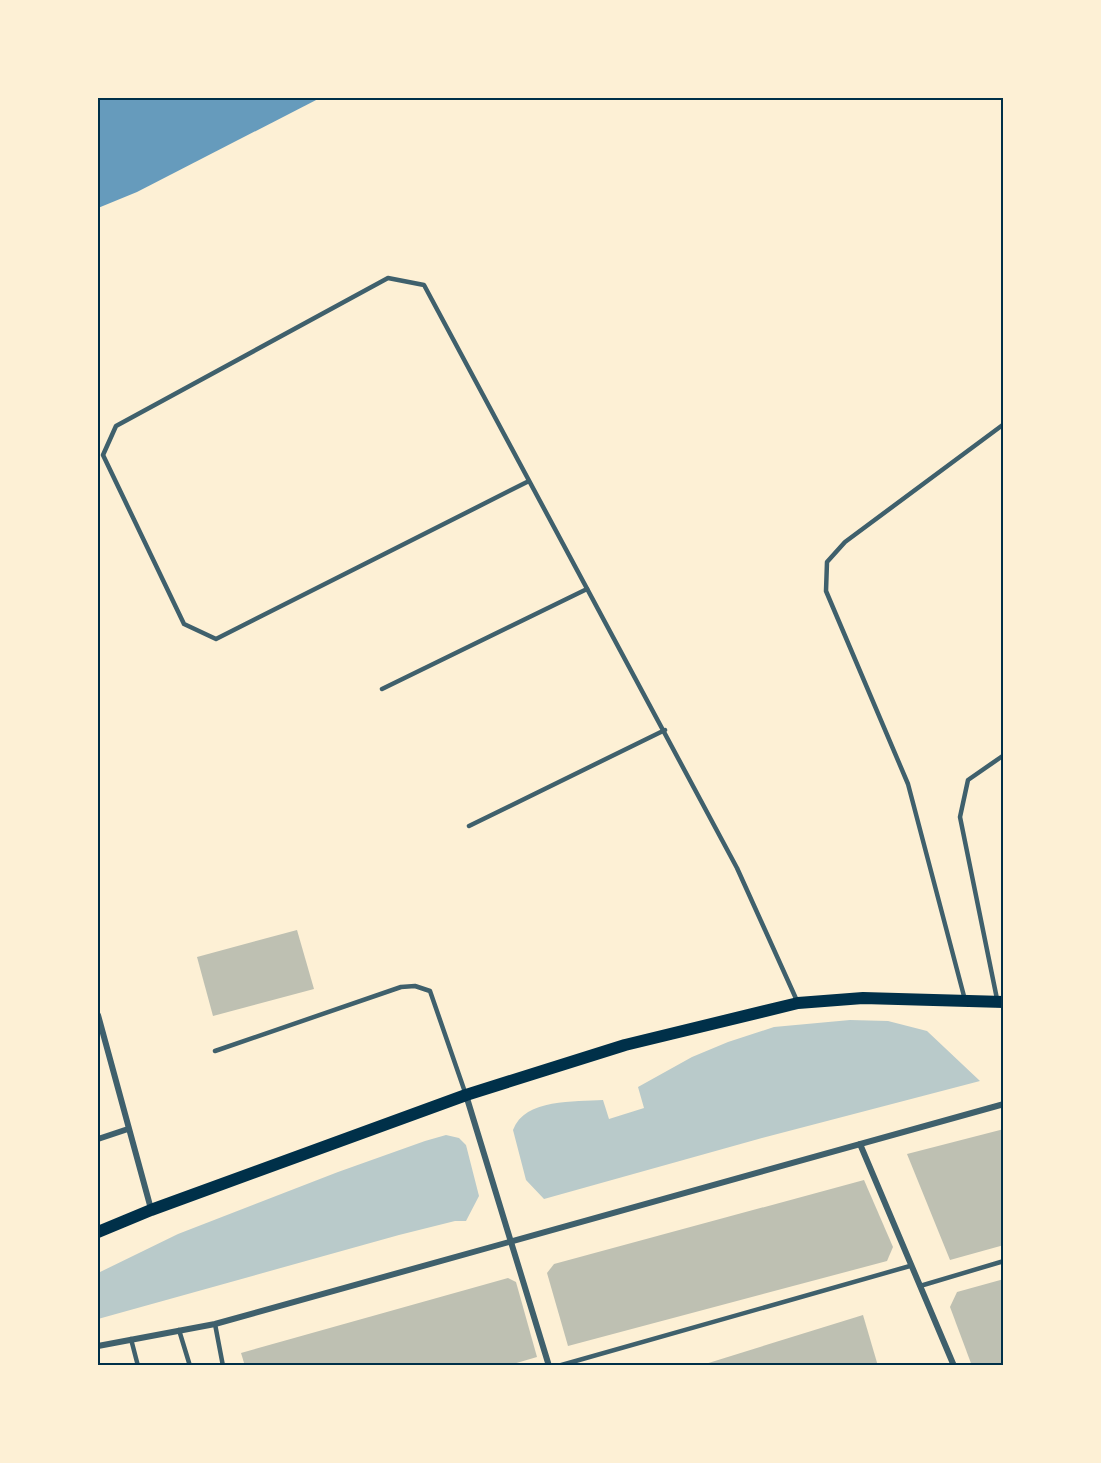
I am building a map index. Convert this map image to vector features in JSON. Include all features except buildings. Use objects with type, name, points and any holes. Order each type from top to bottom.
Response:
[{"type":"main road","points":[[98,1232],[151,1210],[466,1095],[625,1045],[798,1003],[863,998],[1000,1002]]},
{"type":"street","points":[[98,1015],[99,1028],[151,1210]]},
{"type":"street","points":[[466,1095],[549,1365]]},
{"type":"street","points":[[98,1346],[215,1324],[1004,1104]]},
{"type":"street","points":[[98,1139],[128,1129]]},
{"type":"street","points":[[860,1144],[954,1365]]},
{"type":"lane","points":[[529,481],[216,639],[184,624],[103,455],[116,426],[388,278],[424,285],[665,730],[737,868],[798,1003]]},
{"type":"lane","points":[[965,1002],[909,784],[826,591],[827,562],[845,542],[1004,424]]},
{"type":"lane","points":[[382,689],[587,589]]},
{"type":"lane","points":[[468,826],[665,730]]},
{"type":"lane","points":[[1000,1002],[960,817],[968,780],[1004,755]]},
{"type":"lane","points":[[215,1051],[401,987],[415,986],[430,991],[466,1095]]},
{"type":"lane","points":[[920,1286],[1004,1261]]},
{"type":"lane","points":[[558,1365],[910,1266]]},
{"type":"lane","points":[[215,1324],[223,1365]]},
{"type":"lane","points":[[179,1330],[190,1365]]},
{"type":"lane","points":[[131,1339],[138,1365]]},
{"type":"shaded area","points":[[850,1020],[888,1021],[927,1031],[980,1081],[762,1138],[544,1199],[526,1180],[513,1130],[528,1112],[552,1104],[603,1100],[609,1119],[644,1108],[638,1087],[692,1057],[728,1042],[774,1027]]},
{"type":"shaded area","points":[[446,1135],[459,1138],[466,1145],[479,1196],[466,1221],[455,1221],[399,1235],[98,1319],[98,1273],[178,1234],[338,1172]]},
{"type":"water","points":[[98,98],[320,98],[137,192],[98,208]]}]
